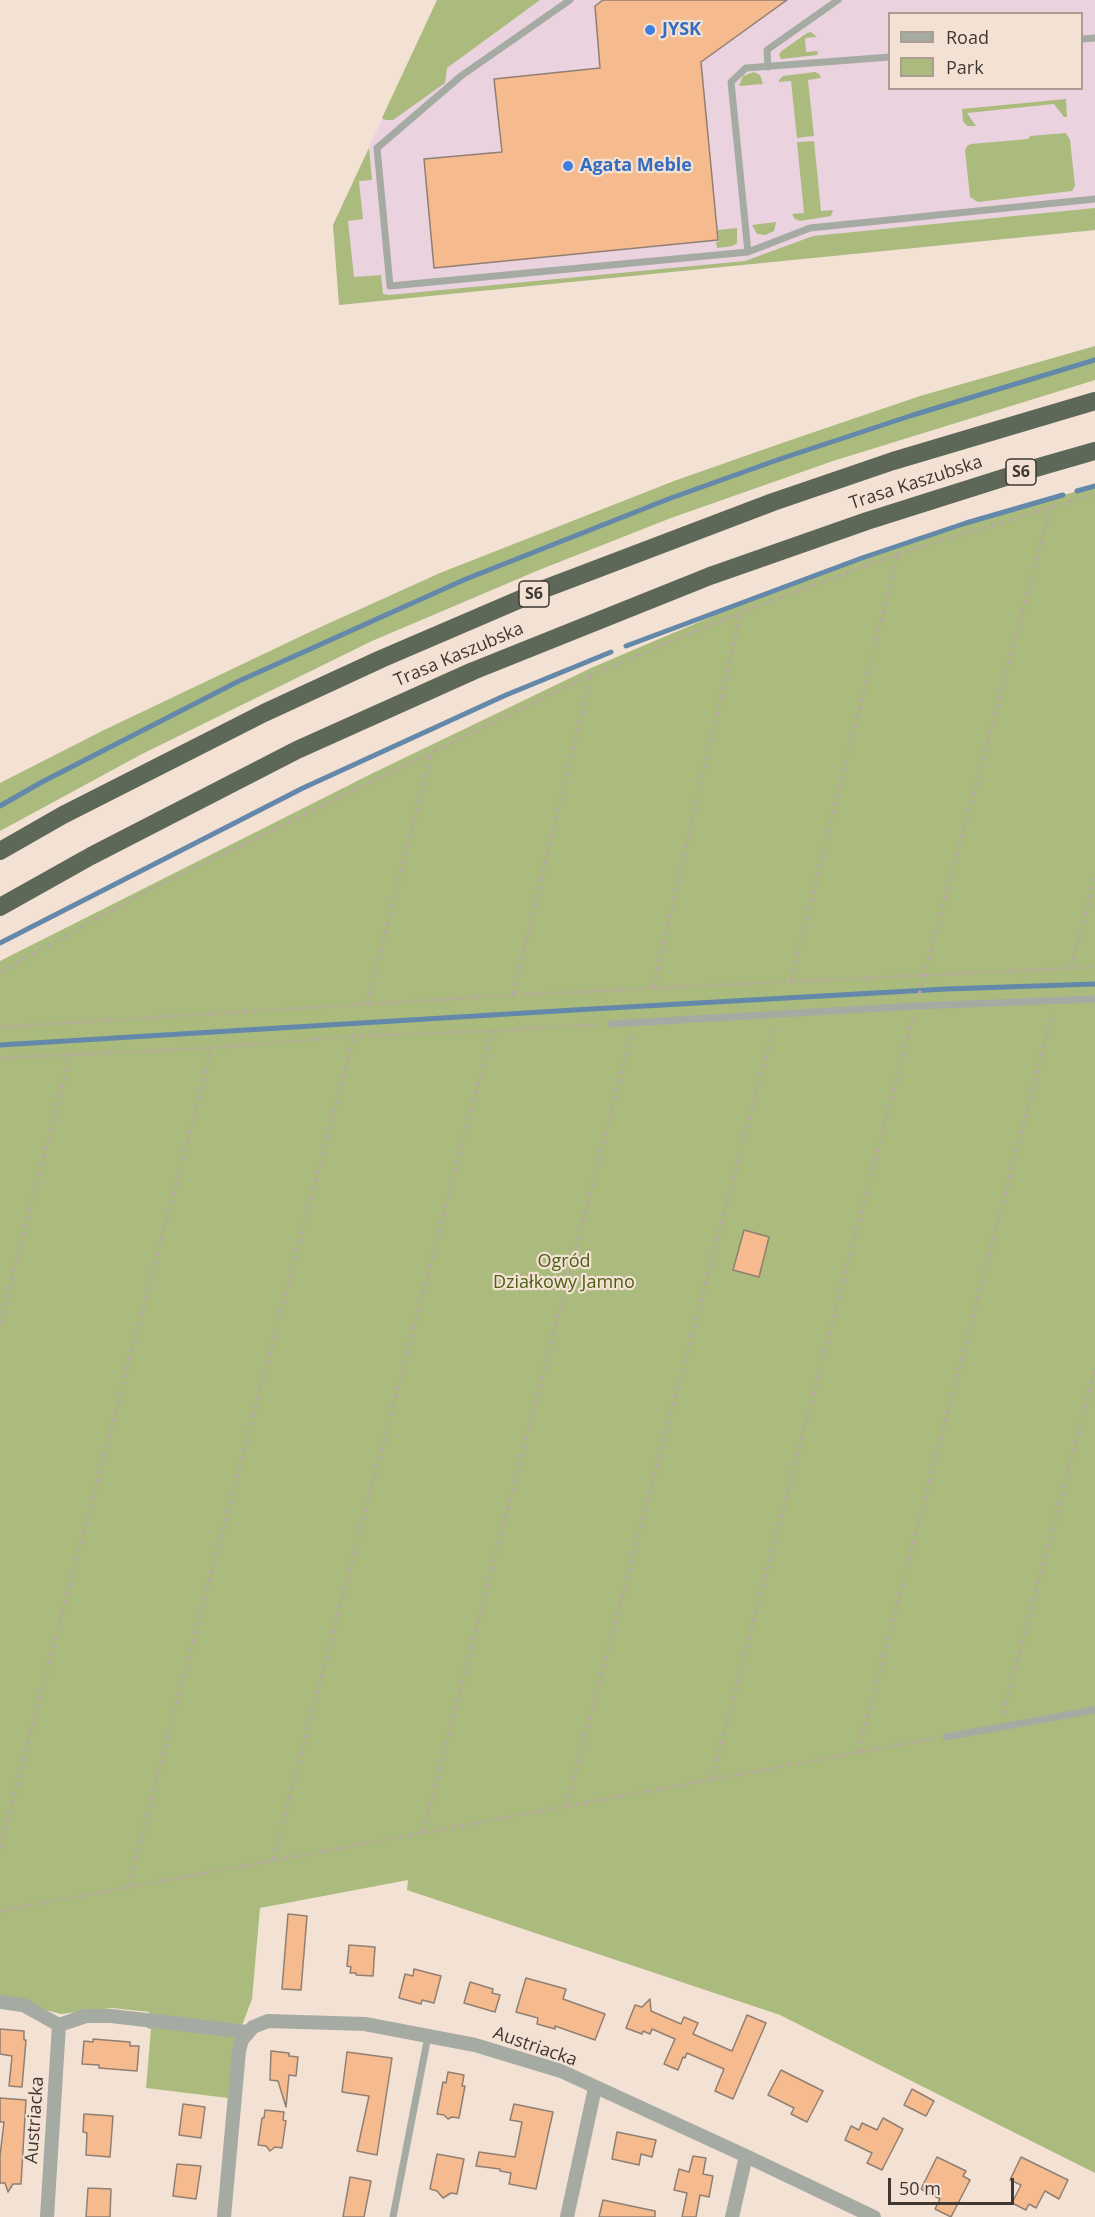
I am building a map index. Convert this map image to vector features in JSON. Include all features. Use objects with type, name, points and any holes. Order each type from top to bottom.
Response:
[{"type":"highway","name":"Trasa Kaszubska","points":[[0,851],[140,775],[264,714],[402,650],[534,594],[773,502],[894,461],[1095,401]]},
{"type":"highway","name":"Trasa Kaszubska","points":[[0,907],[101,851],[287,755],[483,667],[710,576],[772,554],[935,499],[1095,451]]},
{"type":"street","points":[[0,2002],[23,2005],[59,2025]]},
{"type":"street","name":"Austriacka","points":[[47,2217],[59,2025],[86,2016],[111,2016],[249,2032],[253,2027],[268,2021],[365,2024],[475,2045],[561,2071],[874,2217]]},
{"type":"street","points":[[224,2217],[239,2051],[242,2040],[249,2032]]},
{"type":"street","points":[[567,2217],[595,2088]]},
{"type":"street","points":[[732,2217],[746,2156]]},
{"type":"lane","points":[[570,0],[461,76],[377,148],[390,286],[748,252],[810,228],[1095,199]]},
{"type":"lane","points":[[768,67],[767,50],[838,0]]},
{"type":"lane","points":[[748,252],[731,81],[746,68],[888,57]]},
{"type":"lane","points":[[611,1024],[916,1006],[1095,999]]},
{"type":"lane","points":[[946,1737],[1095,1710]]},
{"type":"lane","points":[[393,2217],[428,2036]]},
{"type":"path","points":[[0,972],[147,891],[591,675],[741,612],[898,554],[1095,494]]},
{"type":"path","points":[[712,1779],[916,1006],[1051,507]]},
{"type":"path","points":[[791,981],[898,554]]},
{"type":"path","points":[[653,988],[741,612]]},
{"type":"path","points":[[513,995],[591,675]]},
{"type":"path","points":[[367,1004],[431,754]]},
{"type":"path","points":[[1071,968],[1095,877]]},
{"type":"path","points":[[0,1027],[513,995],[1095,967]]},
{"type":"path","points":[[858,1753],[1056,1000]]},
{"type":"path","points":[[566,1807],[777,1015]]},
{"type":"path","points":[[423,1832],[634,1023]]},
{"type":"path","points":[[0,1058],[212,1048],[354,1036],[611,1024]]},
{"type":"path","points":[[273,1860],[492,1031]]},
{"type":"path","points":[[128,1887],[354,1036]]},
{"type":"path","points":[[0,1848],[212,1048]]},
{"type":"path","points":[[0,1324],[70,1055]]},
{"type":"path","points":[[999,1728],[1095,1370]]},
{"type":"path","points":[[0,1911],[946,1737]]},
{"type":"shaded area","points":[[437,0],[1095,0],[1095,230],[339,305],[333,225]]},
{"type":"green space","points":[[437,0],[540,0],[447,68],[445,83],[393,120],[385,120],[382,118]]},
{"type":"green space","points":[[811,32],[817,37],[805,38],[806,52],[818,51],[817,55],[781,59],[779,54],[783,50]]},
{"type":"green space","points":[[754,72],[760,75],[763,84],[739,86],[743,76]]},
{"type":"green space","points":[[815,72],[821,78],[808,80],[814,136],[797,138],[791,81],[779,82],[779,80],[783,76]]},
{"type":"green space","points":[[1066,99],[1067,117],[1064,117],[1054,104],[967,113],[976,126],[967,126],[963,121],[962,109]]},
{"type":"green space","points":[[1066,133],[1070,140],[1075,186],[1072,191],[978,202],[970,197],[965,150],[967,146]]},
{"type":"green space","points":[[814,141],[821,211],[833,210],[831,216],[800,221],[792,214],[804,213],[797,142]]},
{"type":"green space","points":[[369,148],[372,180],[359,181],[363,219],[348,221],[354,277],[381,275],[383,294],[389,295],[745,261],[813,236],[1095,208],[1095,230],[339,305],[333,225]]},
{"type":"green space","points":[[776,222],[774,231],[765,235],[757,234],[752,225]]},
{"type":"green space","points":[[737,228],[737,243],[733,246],[717,248],[718,230]]},
{"type":"green space","points":[[1095,346],[1095,380],[833,461],[671,518],[539,570],[372,641],[142,754],[0,831],[0,783],[102,731],[440,573],[674,481],[782,443],[920,396]]},
{"type":"green space","name":"Ogród Działkowy Jamno","points":[[1095,486],[1095,2173],[780,2015],[407,1890],[408,1880],[260,1908],[252,1999],[233,2049],[228,2098],[146,2088],[151,2029],[147,2028],[149,2012],[112,2008],[61,2014],[46,2010],[27,2000],[0,1997],[0,961],[373,773],[591,668],[727,610],[917,537]]},
{"type":"building","name":"Agata Meble","points":[[603,0],[787,0],[701,62],[718,240],[434,268],[424,159],[502,152],[494,79],[600,68],[595,6]]},
{"type":"building","points":[[744,1230],[769,1237],[759,1277],[733,1270]]},
{"type":"building","points":[[288,1914],[307,1916],[301,1990],[282,1989]]},
{"type":"building","points":[[349,1945],[375,1947],[373,1976],[350,1973],[351,1967],[347,1966]]},
{"type":"building","points":[[414,1969],[441,1976],[434,2003],[422,2000],[421,2004],[399,1998],[405,1974],[413,1976]]},
{"type":"building","points":[[526,1978],[566,1989],[563,1999],[605,2014],[595,2040],[555,2026],[555,2029],[537,2024],[538,2018],[516,2012]]},
{"type":"building","points":[[470,1982],[493,1989],[492,1993],[500,1995],[495,2012],[464,2003]]},
{"type":"building","points":[[650,1999],[651,2011],[681,2024],[684,2017],[698,2023],[693,2034],[732,2051],[747,2015],[766,2023],[733,2099],[715,2091],[724,2069],[687,2053],[678,2070],[664,2064],[675,2039],[652,2029],[650,2034],[643,2031],[642,2034],[626,2028],[635,2005],[642,2007]]},
{"type":"building","points":[[0,2029],[24,2031],[24,2040],[26,2040],[22,2087],[9,2086],[12,2056],[0,2054]]},
{"type":"building","points":[[93,2039],[130,2042],[130,2046],[139,2046],[137,2071],[99,2068],[99,2065],[82,2064],[84,2041],[93,2042]]},
{"type":"building","points":[[271,2051],[289,2053],[289,2056],[298,2057],[296,2076],[289,2075],[286,2107],[278,2081],[270,2080]]},
{"type":"building","points":[[347,2052],[392,2058],[377,2155],[357,2151],[369,2096],[342,2092]]},
{"type":"building","points":[[781,2070],[823,2091],[807,2122],[791,2114],[794,2108],[768,2095]]},
{"type":"building","points":[[448,2072],[464,2075],[462,2086],[465,2086],[459,2118],[448,2119],[444,2115],[437,2114],[443,2082],[446,2083]]},
{"type":"building","points":[[912,2089],[934,2101],[926,2116],[904,2105]]},
{"type":"building","points":[[0,2098],[26,2100],[21,2184],[13,2184],[8,2192],[5,2183],[0,2183],[4,2122],[0,2122]]},
{"type":"building","points":[[183,2104],[205,2107],[201,2138],[179,2135]]},
{"type":"building","points":[[514,2104],[553,2112],[536,2189],[509,2184],[511,2173],[476,2166],[479,2152],[515,2157],[522,2122],[510,2120]]},
{"type":"building","points":[[265,2110],[284,2112],[283,2120],[286,2121],[282,2148],[275,2147],[270,2151],[266,2146],[258,2145]]},
{"type":"building","points":[[84,2114],[113,2116],[110,2157],[86,2155],[87,2133],[83,2132]]},
{"type":"building","points":[[883,2118],[903,2129],[882,2170],[867,2163],[872,2153],[845,2140],[851,2126],[859,2130],[862,2123],[877,2130]]},
{"type":"building","points":[[617,2132],[656,2140],[652,2157],[641,2154],[639,2165],[612,2159]]},
{"type":"building","points":[[437,2154],[464,2159],[457,2194],[451,2193],[443,2198],[437,2191],[430,2189]]},
{"type":"building","points":[[693,2156],[706,2158],[703,2174],[713,2176],[709,2197],[700,2195],[696,2217],[682,2217],[687,2193],[674,2190],[679,2169],[689,2172]]},
{"type":"building","points":[[937,2157],[966,2171],[963,2176],[970,2180],[951,2217],[935,2209],[940,2199],[921,2189]]},
{"type":"building","points":[[1021,2157],[1068,2180],[1059,2199],[1045,2191],[1036,2208],[1029,2204],[1026,2210],[1012,2203],[1021,2185],[1010,2180]]},
{"type":"building","points":[[177,2164],[201,2166],[196,2199],[173,2196]]},
{"type":"building","points":[[350,2177],[371,2181],[364,2217],[343,2217]]},
{"type":"building","points":[[88,2188],[111,2189],[110,2217],[86,2217]]},
{"type":"building","points":[[603,2200],[655,2211],[655,2217],[599,2217]]},
{"type":"waterway","points":[[0,806],[42,782],[239,681],[466,579],[671,498],[780,459],[913,415],[1095,360]]},
{"type":"waterway","points":[[1077,491],[1095,486]]},
{"type":"waterway","points":[[626,646],[862,558],[966,523],[1063,495]]},
{"type":"waterway","points":[[0,943],[303,788],[506,695],[611,652]]},
{"type":"waterway","points":[[0,1045],[946,989],[1095,984]]},
{"type":"place","name":"JYSK","points":[[650,30]]},
{"type":"place","name":"Agata Meble","points":[[568,166]]}]
